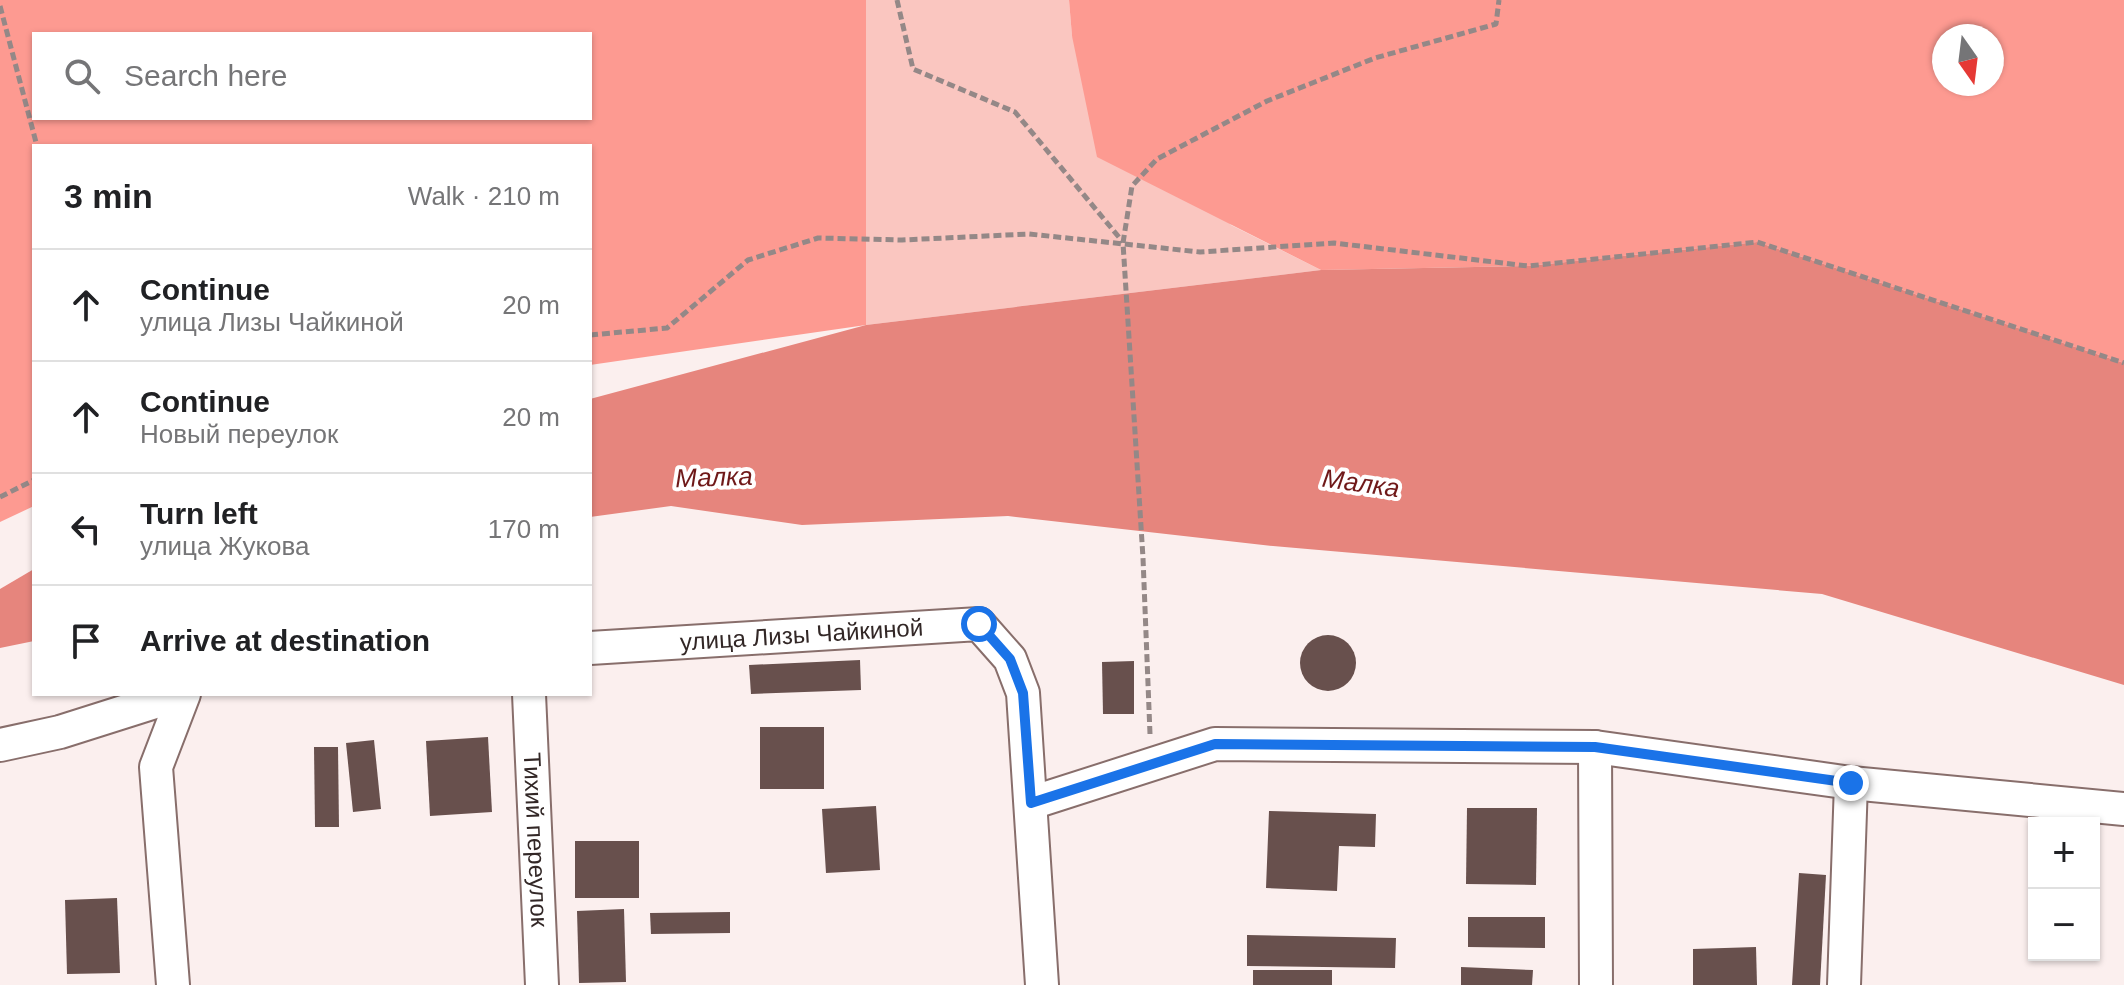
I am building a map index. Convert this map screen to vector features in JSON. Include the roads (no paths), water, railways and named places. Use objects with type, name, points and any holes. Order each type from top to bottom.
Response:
[{"type":"street","name":"улица Лизы Чайкиной","points":[[592,648],[979,624],[1010,659],[1023,693],[1031,803]]},
{"type":"street","points":[[0,745],[60,732],[176,696]]},
{"type":"street","points":[[173,985],[156,767],[181,696]]},
{"type":"street","name":"Тихий переулок","points":[[529,696],[542,985]]},
{"type":"street","points":[[1042,985],[1031,803],[1215,744],[1595,747],[1851,783],[2124,809]]},
{"type":"street","points":[[1595,747],[1596,985]]},
{"type":"street","points":[[1844,985],[1851,783]]},
{"type":"water","name":"Малка","points":[[1757,242],[2124,363],[2124,685],[1822,594],[1273,546],[1008,516],[802,525],[671,506],[592,517],[592,398],[866,325],[1321,270],[1528,266]]},
{"type":"water","points":[[32,570],[32,641],[0,648],[0,589]]}]
